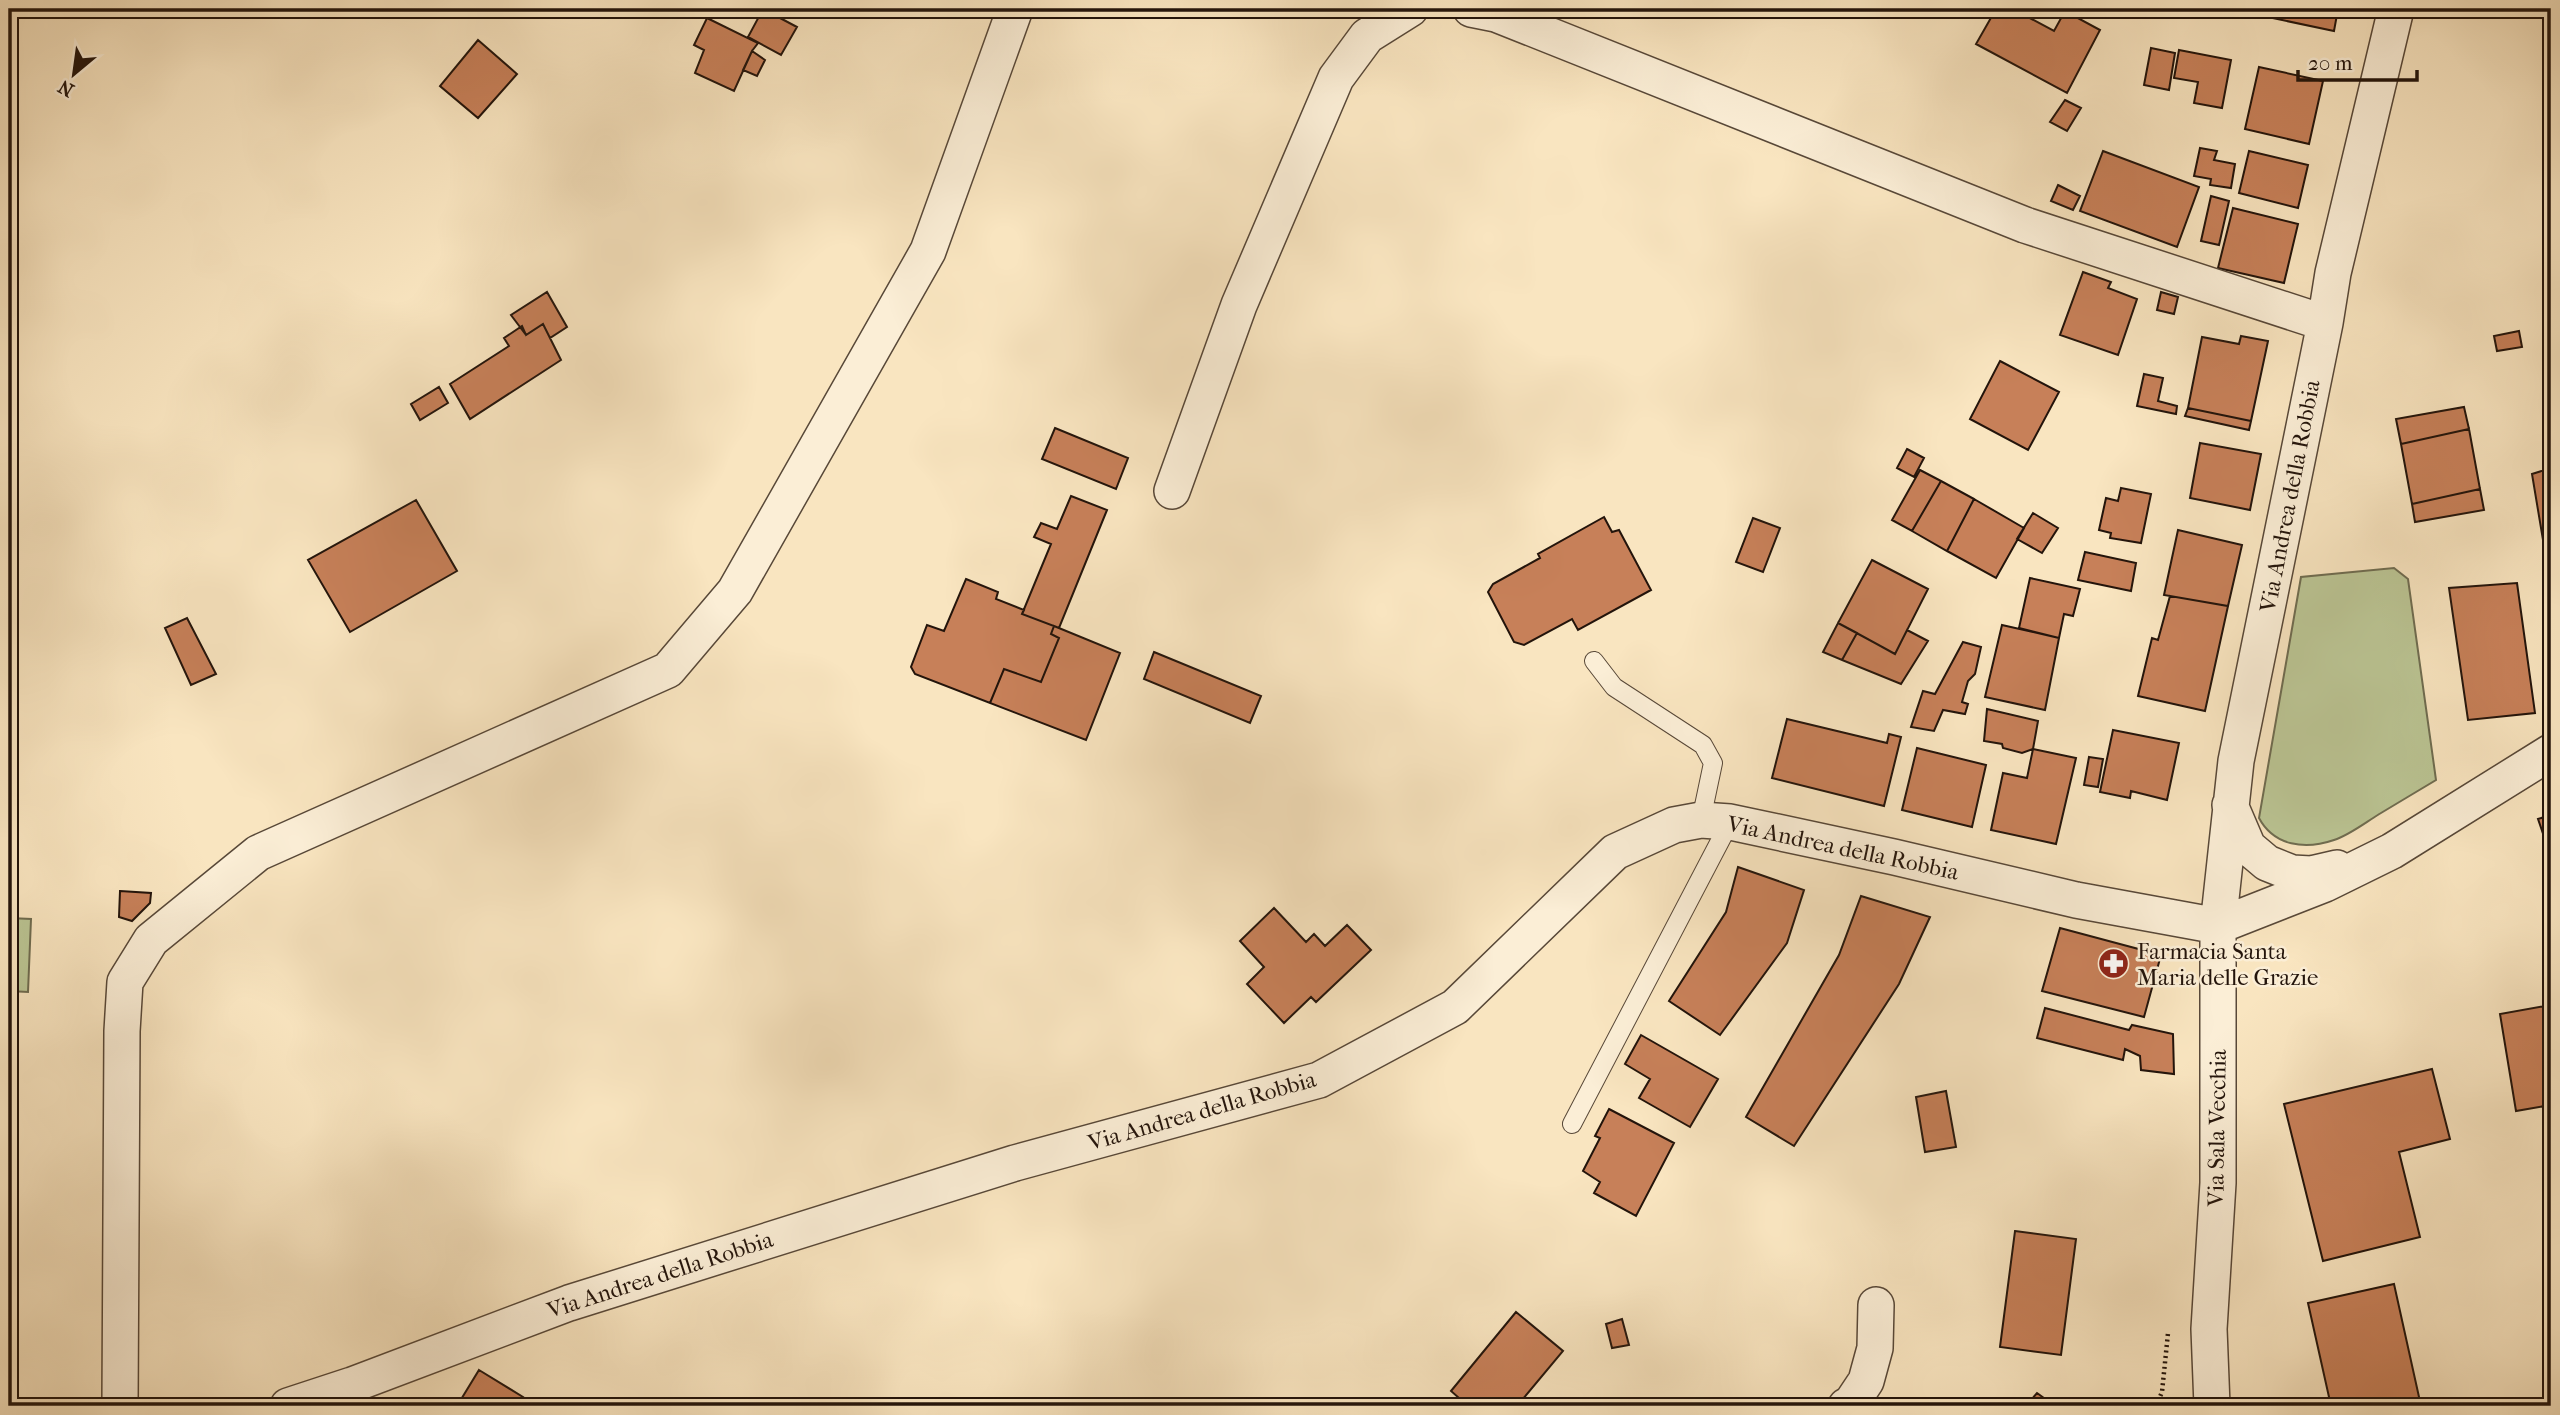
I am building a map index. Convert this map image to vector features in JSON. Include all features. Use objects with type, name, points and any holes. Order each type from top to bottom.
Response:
[{"type":"street","points":[[120,1406],[124,994],[125,982],[151,940],[258,853],[668,670],[734,591],[929,251],[1015,9]]},
{"type":"street","points":[[1172,491],[1238,305],[1336,78],[1367,36],[1410,9]]},
{"type":"street","points":[[1471,9],[1496,14],[2025,225],[2325,323]]},
{"type":"street","name":"Via Andrea della Robbia","points":[[288,1406],[352,1385],[583,1298],[1015,1163],[1319,1080],[1455,1007],[1615,852],[1674,825],[1716,821],[1894,857],[2076,900],[2218,926],[2230,805],[2239,747],[2333,273],[2396,9]]},
{"type":"street","points":[[2218,926],[2325,884],[2392,851],[2551,752]]},
{"type":"street","points":[[2230,805],[2248,847],[2267,863],[2292,873],[2311,874],[2326,869],[2362,866]]},
{"type":"street","name":"Via Sala Vecchia","points":[[2212,1406],[2209,1329],[2218,1184],[2218,926]]},
{"type":"street","points":[[1846,1406],[1850,1405],[1866,1381],[1875,1348],[1876,1305]]},
{"type":"street","name":"Via Sala Vecchia","points":[[2189,1406],[2209,1329]]},
{"type":"lane","points":[[1572,1124],[1716,821],[1713,763],[1703,745],[1614,687],[1594,661]]},
{"type":"green space","points":[[2394,568],[2408,579],[2436,780],[2340,838],[2312,845],[2282,840],[2273,835],[2259,818],[2301,577]]},
{"type":"green space","points":[[9,918],[31,919],[28,992],[9,991]]},
{"type":"building","points":[[763,9],[797,27],[781,55],[748,37]]},
{"type":"building","points":[[1996,9],[2013,9],[2054,31],[2065,11],[2100,30],[2067,93],[1976,44]]},
{"type":"building","points":[[2265,9],[2338,9],[2334,31],[2263,16]]},
{"type":"building","points":[[707,18],[758,43],[734,91],[695,73],[704,50],[694,45]]},
{"type":"building","points":[[478,40],[517,74],[478,118],[440,86]]},
{"type":"building","points":[[2151,48],[2175,53],[2169,90],[2144,85]]},
{"type":"building","points":[[2179,50],[2231,60],[2222,108],[2194,103],[2198,82],[2174,78]]},
{"type":"building","points":[[752,51],[765,60],[757,76],[743,70]]},
{"type":"building","points":[[2259,67],[2323,81],[2309,144],[2245,129]]},
{"type":"building","points":[[2065,100],[2081,108],[2067,131],[2050,122]]},
{"type":"building","points":[[2200,148],[2217,151],[2214,160],[2235,164],[2231,188],[2210,185],[2211,179],[2194,176]]},
{"type":"building","points":[[2103,151],[2199,187],[2177,247],[2080,211]]},
{"type":"building","points":[[2249,151],[2308,165],[2298,208],[2239,193]]},
{"type":"building","points":[[2058,185],[2080,196],[2073,210],[2051,201]]},
{"type":"building","points":[[2211,196],[2229,201],[2219,245],[2201,241]]},
{"type":"building","points":[[2233,208],[2298,224],[2284,283],[2218,268]]},
{"type":"building","points":[[2083,272],[2111,282],[2108,288],[2137,299],[2118,355],[2060,335]]},
{"type":"building","points":[[547,292],[567,327],[550,338],[543,324],[526,335],[511,315]]},
{"type":"building","points":[[2161,292],[2178,297],[2174,314],[2157,310]]},
{"type":"building","points":[[543,324],[561,360],[470,419],[450,384],[509,346],[504,338],[522,326],[526,335]]},
{"type":"building","points":[[2519,331],[2522,347],[2497,351],[2494,336]]},
{"type":"building","points":[[2241,336],[2268,341],[2251,421],[2188,408],[2202,337],[2239,344]]},
{"type":"building","points":[[2000,361],[2059,392],[2028,450],[1970,419]]},
{"type":"building","points":[[2144,374],[2163,378],[2158,401],[2177,406],[2176,414],[2137,406]]},
{"type":"building","points":[[439,387],[448,403],[420,420],[411,404]]},
{"type":"building","points":[[2464,407],[2469,429],[2401,444],[2396,419]]},
{"type":"building","points":[[2188,408],[2251,421],[2249,430],[2185,416]]},
{"type":"building","points":[[1055,428],[1128,458],[1116,489],[1042,459]]},
{"type":"building","points":[[2469,429],[2480,489],[2412,504],[2401,444]]},
{"type":"building","points":[[2200,443],[2261,454],[2250,510],[2190,498]]},
{"type":"building","points":[[1907,449],[1924,458],[1914,477],[1897,468]]},
{"type":"building","points":[[2551,468],[2551,588],[2532,474]]},
{"type":"building","points":[[1920,470],[1941,481],[1912,531],[1892,520]]},
{"type":"building","points":[[1941,481],[1974,499],[1947,551],[1912,531]]},
{"type":"building","points":[[2121,488],[2151,494],[2141,543],[2110,538],[2111,533],[2099,530],[2106,498],[2118,501]]},
{"type":"building","points":[[2480,489],[2484,510],[2415,522],[2412,504]]},
{"type":"building","points":[[1071,496],[1107,510],[1059,628],[1022,614],[1051,544],[1034,537],[1041,523],[1057,529]]},
{"type":"building","points":[[1974,499],[2024,528],[1996,578],[1947,551]]},
{"type":"building","points":[[416,500],[457,571],[350,632],[308,560]]},
{"type":"building","points":[[2033,513],[2058,528],[2042,553],[2017,539]]},
{"type":"building","points":[[1604,517],[1612,532],[1619,530],[1651,590],[1578,630],[1572,619],[1524,645],[1514,642],[1488,592],[1493,584],[1540,558],[1538,554]]},
{"type":"building","points":[[1753,518],[1780,528],[1763,572],[1736,562]]},
{"type":"building","points":[[2178,530],[2242,545],[2228,606],[2164,595]]},
{"type":"building","points":[[2085,552],[2136,563],[2131,591],[2078,580]]},
{"type":"building","points":[[1872,560],[1928,589],[1895,654],[1838,623]]},
{"type":"building","points":[[2030,578],[2080,589],[2073,616],[2064,614],[2059,638],[2019,628]]},
{"type":"building","points":[[966,579],[998,592],[996,599],[1024,610],[1022,614],[1054,626],[1051,634],[1059,638],[1041,682],[1004,669],[990,703],[915,674],[911,667],[927,625],[944,631]]},
{"type":"building","points":[[2517,583],[2535,713],[2468,720],[2449,588]]},
{"type":"building","points":[[2170,596],[2228,606],[2205,711],[2138,696],[2152,638],[2158,640]]},
{"type":"building","points":[[187,618],[216,674],[191,685],[165,628]]},
{"type":"building","points":[[1838,623],[1857,633],[1842,660],[1823,652]]},
{"type":"building","points":[[2002,625],[2059,638],[2045,710],[1985,697]]},
{"type":"building","points":[[1054,626],[1120,653],[1086,740],[990,703],[1004,669],[1041,682],[1059,638],[1051,634]]},
{"type":"building","points":[[1907,630],[1928,641],[1901,684],[1842,660],[1857,633],[1895,654]]},
{"type":"building","points":[[1963,642],[1981,647],[1975,674],[1968,681],[1962,702],[1968,704],[1965,714],[1943,710],[1934,731],[1911,727],[1923,691],[1935,694]]},
{"type":"building","points":[[1154,652],[1261,696],[1250,723],[1144,679]]},
{"type":"building","points":[[1987,709],[2038,721],[2033,749],[2022,753],[2003,748],[2002,744],[1984,741]]},
{"type":"building","points":[[1787,719],[1887,743],[1889,734],[1901,737],[1884,806],[1772,778]]},
{"type":"building","points":[[2113,730],[2179,743],[2167,800],[2131,791],[2130,798],[2100,792]]},
{"type":"building","points":[[1917,748],[1986,765],[1972,827],[1902,810]]},
{"type":"building","points":[[2033,749],[2076,758],[2056,844],[1991,830],[2003,773],[2027,778]]},
{"type":"building","points":[[2089,757],[2103,759],[2098,787],[2084,785]]},
{"type":"building","points":[[2551,815],[2551,857],[2538,819]]},
{"type":"building","points":[[1738,867],[1804,890],[1787,943],[1720,1035],[1669,1001],[1726,912]]},
{"type":"building","points":[[120,891],[151,893],[150,903],[132,921],[119,917]]},
{"type":"building","points":[[1861,896],[1930,917],[1899,984],[1794,1146],[1746,1117],[1839,955]]},
{"type":"building","points":[[1274,908],[1306,942],[1314,934],[1325,946],[1347,925],[1371,950],[1316,1002],[1311,997],[1284,1023],[1247,984],[1264,967],[1240,941]]},
{"type":"building","points":[[2060,928],[2161,955],[2144,1017],[2042,991]]},
{"type":"building","points":[[2551,1005],[2551,1105],[2516,1111],[2500,1014]]},
{"type":"building","points":[[2045,1008],[2129,1030],[2132,1025],[2173,1034],[2174,1074],[2141,1070],[2140,1056],[2125,1049],[2123,1060],[2037,1038]]},
{"type":"building","points":[[1641,1035],[1718,1079],[1690,1127],[1639,1098],[1650,1079],[1625,1064]]},
{"type":"building","points":[[2432,1069],[2450,1139],[2399,1152],[2420,1237],[2323,1261],[2284,1104]]},
{"type":"building","points":[[1946,1091],[1956,1147],[1925,1152],[1916,1097]]},
{"type":"building","points":[[1609,1109],[1674,1143],[1636,1216],[1594,1193],[1600,1182],[1583,1171],[1600,1138],[1595,1136]]},
{"type":"building","points":[[2015,1231],[2076,1239],[2061,1355],[2000,1347]]},
{"type":"building","points":[[2394,1284],[2421,1406],[2331,1406],[2308,1303]]},
{"type":"building","points":[[1516,1312],[1563,1351],[1517,1406],[1468,1406],[1451,1391]]},
{"type":"building","points":[[1622,1319],[1629,1345],[1612,1348],[1606,1324]]},
{"type":"building","points":[[479,1370],[523,1397],[517,1406],[457,1406]]},
{"type":"building","points":[[2037,1393],[2055,1406],[2026,1406]]},
{"type":"place","name":"Farmacia Santa Maria delle Grazie","points":[[2114,964]]}]
